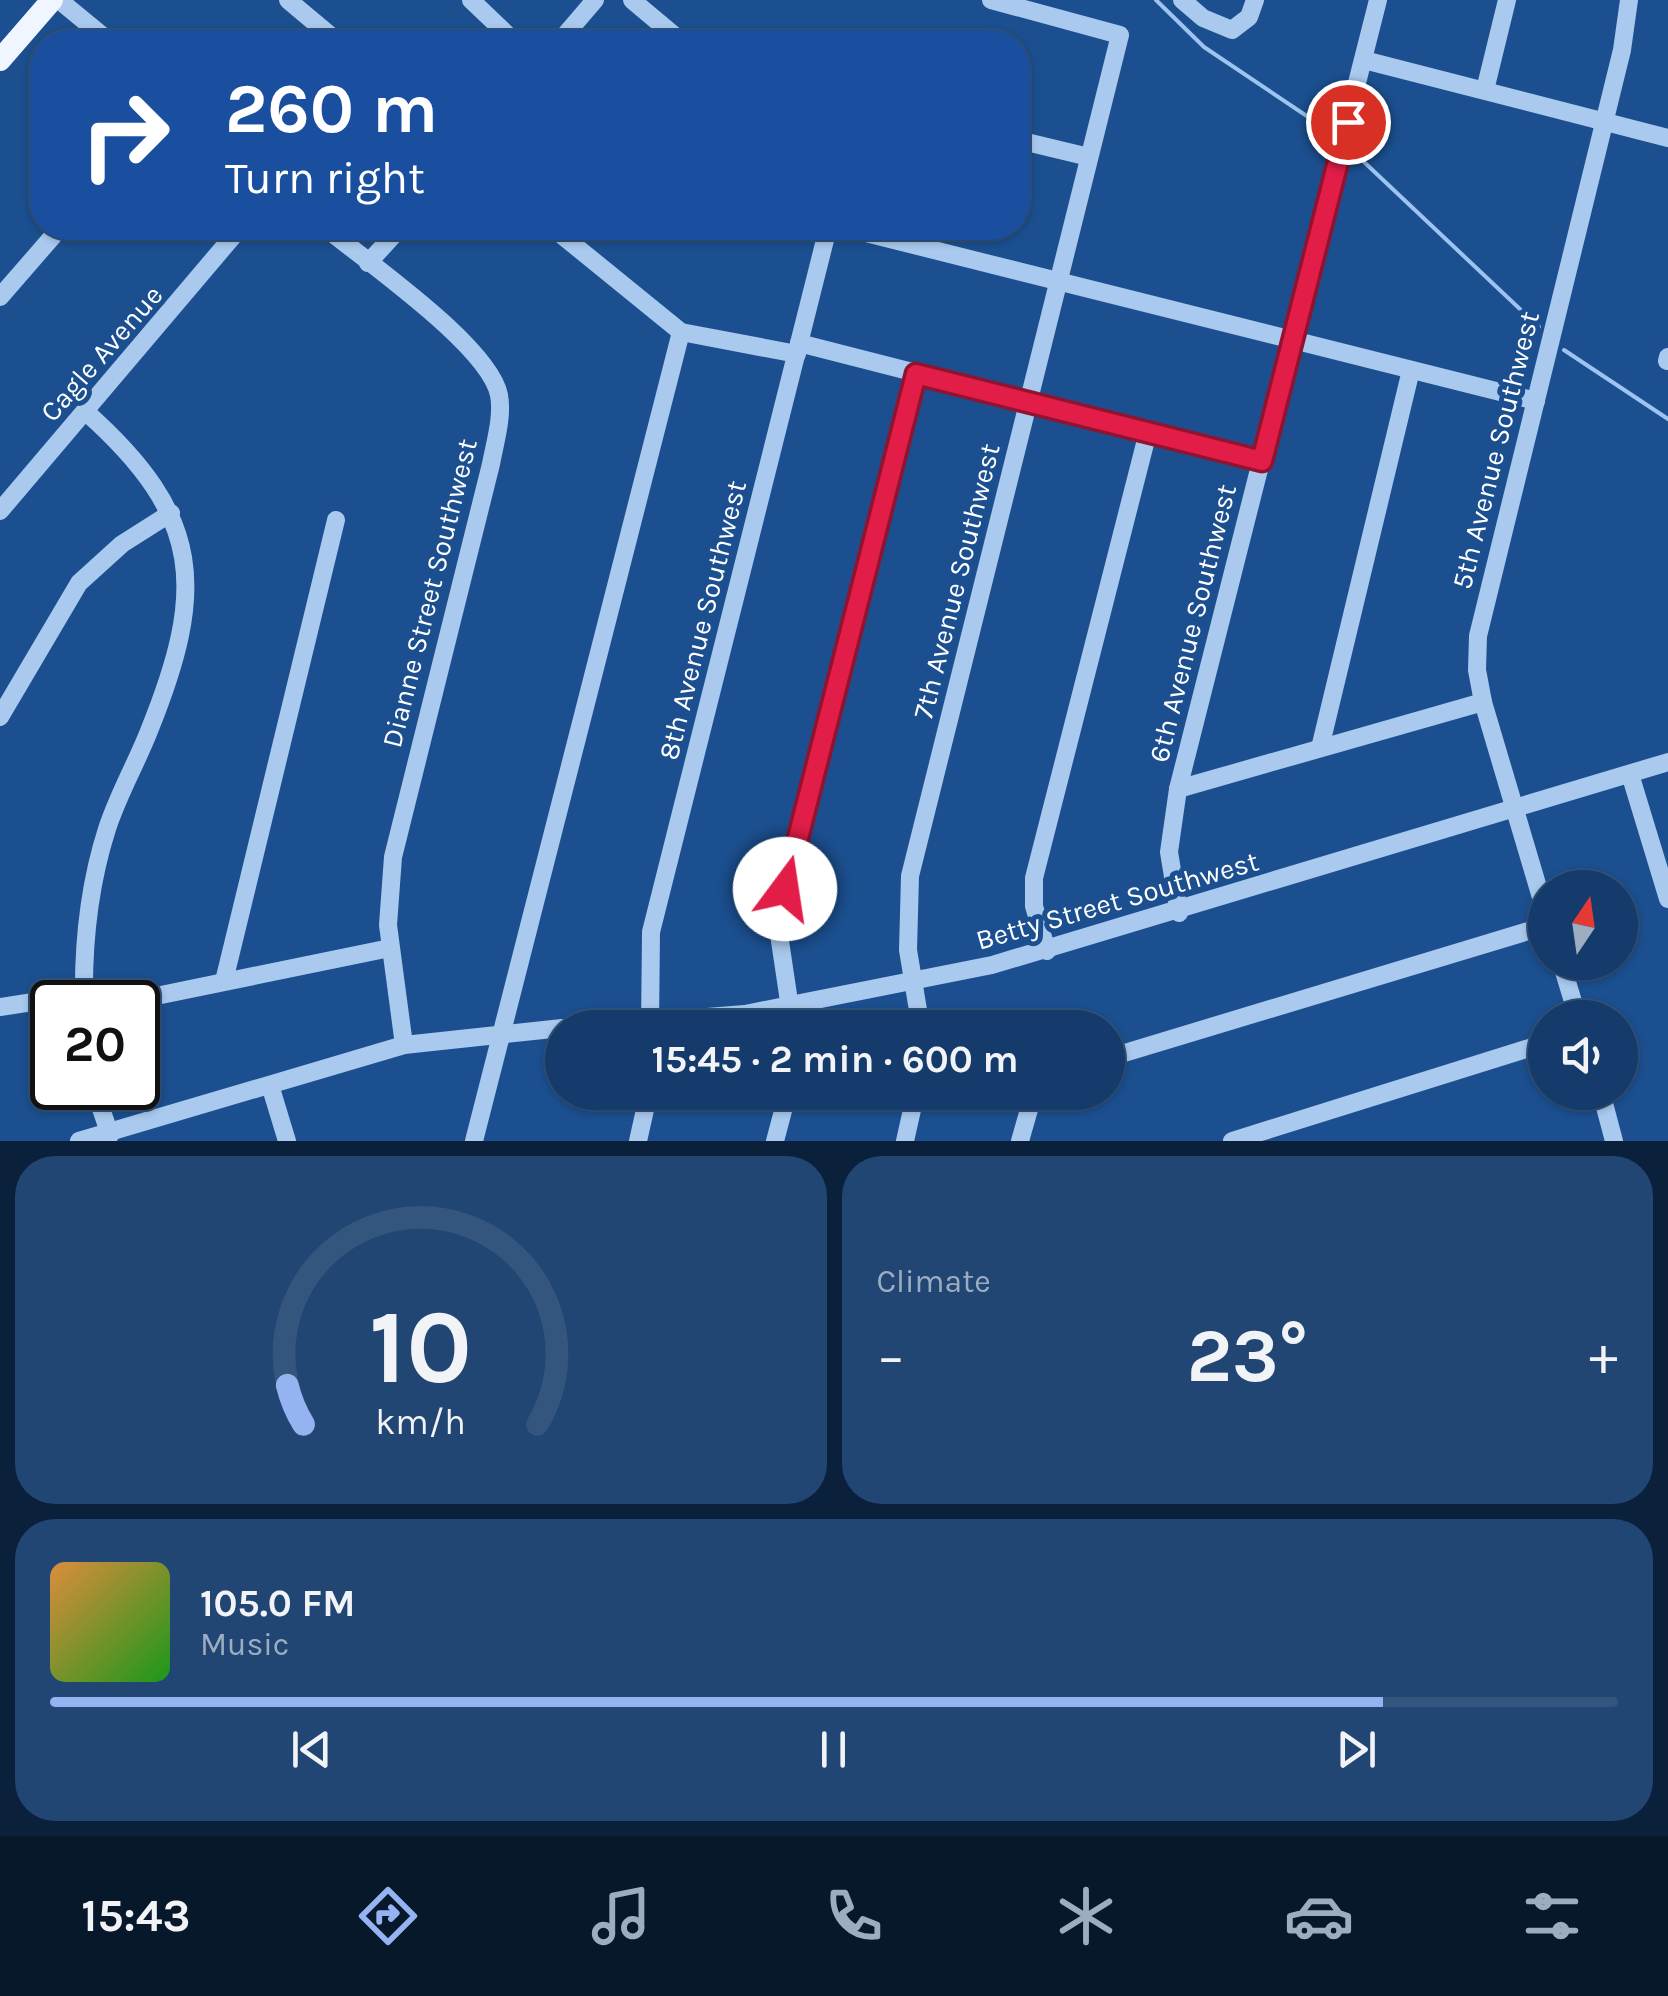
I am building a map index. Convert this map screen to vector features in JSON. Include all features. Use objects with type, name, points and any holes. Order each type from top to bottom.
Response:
[{"type":"main road","points":[[0,60],[56,0]]},
{"type":"street","points":[[56,0],[95,30]]},
{"type":"street","points":[[288,0],[324,30]]},
{"type":"street","points":[[471,0],[502,30]]},
{"type":"street","points":[[569,30],[595,0]]},
{"type":"street","points":[[632,0],[668,30]]},
{"type":"street","name":"7th Avenue Southwest","points":[[917,1010],[906,912],[910,876],[1120,34],[991,0]]},
{"type":"street","points":[[1182,0],[1202,18],[1232,30],[1249,17],[1255,0]]},
{"type":"street","name":"6th Avenue Southwest","points":[[1179,913],[1169,852],[1178,789],[1378,0]]},
{"type":"street","points":[[1485,90],[1507,0]]},
{"type":"street","name":"5th Avenue Southwest","points":[[1533,870],[1483,702],[1477,670],[1478,636],[1604,122],[1630,0]]},
{"type":"street","points":[[1364,60],[1668,138]]},
{"type":"street","points":[[1030,143],[1090,157]]},
{"type":"street","points":[[0,297],[50,240]]},
{"type":"street","name":"Cagle Avenue","points":[[0,512],[230,240]]},
{"type":"street","name":"Dianne Street Southwest","points":[[340,240],[483,360],[498,392],[500,412],[393,857],[390,948],[404,1044]]},
{"type":"street","points":[[368,263],[389,240]]},
{"type":"street","points":[[568,240],[681,332],[798,349],[916,374],[1262,461]]},
{"type":"street","name":"8th Avenue Southwest","points":[[649,1010],[651,932],[825,240]]},
{"type":"street","points":[[894,240],[1536,401]]},
{"type":"street","points":[[474,1141],[681,332]]},
{"type":"street","points":[[1320,748],[1411,370]]},
{"type":"street","points":[[789,1010],[777,921],[916,374]]},
{"type":"street","points":[[85,980],[87,926],[98,859],[172,671],[184,622],[183,555],[171,513],[130,450],[86,412]]},
{"type":"street","points":[[1047,951],[1034,906],[1034,878],[1148,432]]},
{"type":"street","points":[[0,717],[79,583],[122,544],[171,513]]},
{"type":"street","points":[[224,980],[336,520]]},
{"type":"street","points":[[1178,789],[1483,702]]},
{"type":"street","name":"Betty Street Southwest","points":[[766,1010],[913,983],[1047,951],[1668,762]]},
{"type":"street","points":[[1630,774],[1668,899]]},
{"type":"street","points":[[1125,1053],[1528,931]]},
{"type":"street","points":[[160,995],[390,948]]},
{"type":"street","points":[[0,1007],[30,1004]]},
{"type":"street","name":"Betty Street Southwest","points":[[80,1141],[404,1044],[545,1029]]},
{"type":"street","points":[[1232,1141],[1528,1047]]},
{"type":"street","points":[[270,1085],[287,1141]]},
{"type":"street","points":[[101,1110],[110,1135]]},
{"type":"street","points":[[638,1141],[644,1110]]},
{"type":"street","points":[[776,1141],[784,1110]]},
{"type":"street","points":[[905,1141],[912,1110]]},
{"type":"street","points":[[1020,1141],[1029,1110]]},
{"type":"street","points":[[1606,1110],[1614,1141]]},
{"type":"waterway","points":[[1156,0],[1204,47],[1335,135]]},
{"type":"waterway","points":[[1346,145],[1539,327]]},
{"type":"waterway","points":[[1564,350],[1668,419]]},
{"type":"route","points":[[785,889],[916,374],[1262,461],[1348,122]]}]
